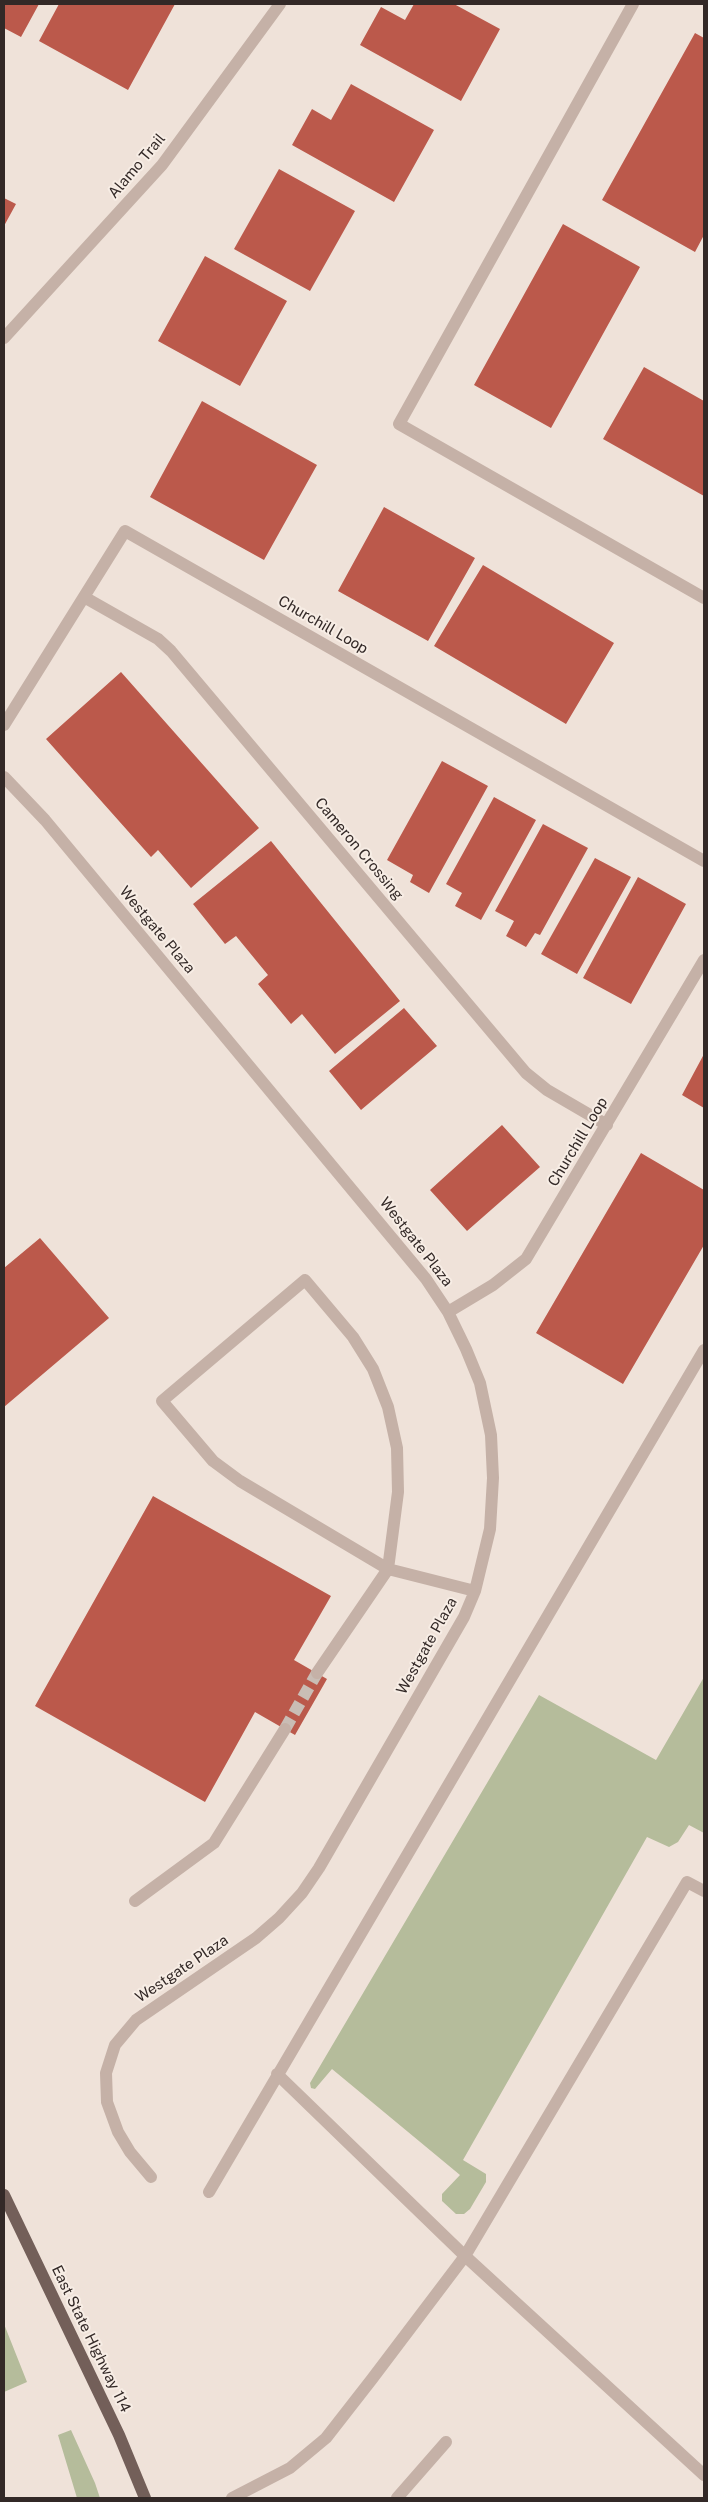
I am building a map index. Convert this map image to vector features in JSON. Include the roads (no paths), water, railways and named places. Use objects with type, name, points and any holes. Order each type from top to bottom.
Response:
[{"type":"main road","name":"East State Highway 114","points":[[4,2195],[119,2435],[145,2498]]},
{"type":"street","name":"Alamo Trail","points":[[4,338],[162,165],[280,4]]},
{"type":"street","points":[[633,4],[399,424],[704,598]]},
{"type":"street","name":"Churchill Loop","points":[[4,725],[125,531],[704,861]]},
{"type":"street","name":"Cameron Crossing","points":[[84,597],[158,639],[172,651],[526,1073],[547,1090],[607,1125]]},
{"type":"street","name":"Westgate Plaza","points":[[4,777],[45,820],[426,1279],[448,1312],[480,1384],[490,1435],[493,1478],[490,1529],[475,1591],[464,1617],[344,1827],[302,1893],[279,1918],[256,1938],[136,2020],[115,2045],[106,2073],[107,2102],[118,2132],[130,2152],[151,2177]]},
{"type":"street","name":"Churchill Loop","points":[[448,1312],[493,1285],[526,1259],[704,960]]},
{"type":"street","points":[[317,1673],[388,1569],[398,1492],[397,1448],[388,1407],[373,1369],[353,1337],[305,1280],[162,1401],[213,1461],[240,1481],[388,1569],[475,1591]]},
{"type":"street","points":[[209,2192],[704,1350]]},
{"type":"street","points":[[135,1901],[214,1843],[285,1729]]},
{"type":"street","points":[[232,2498],[290,2468],[326,2438],[466,2256],[687,1882],[704,1891]]},
{"type":"street","points":[[277,2074],[466,2256],[704,2475]]},
{"type":"street","points":[[397,2498],[446,2442]]},
{"type":"tunnel","points":[[285,1729],[317,1673]]}]
